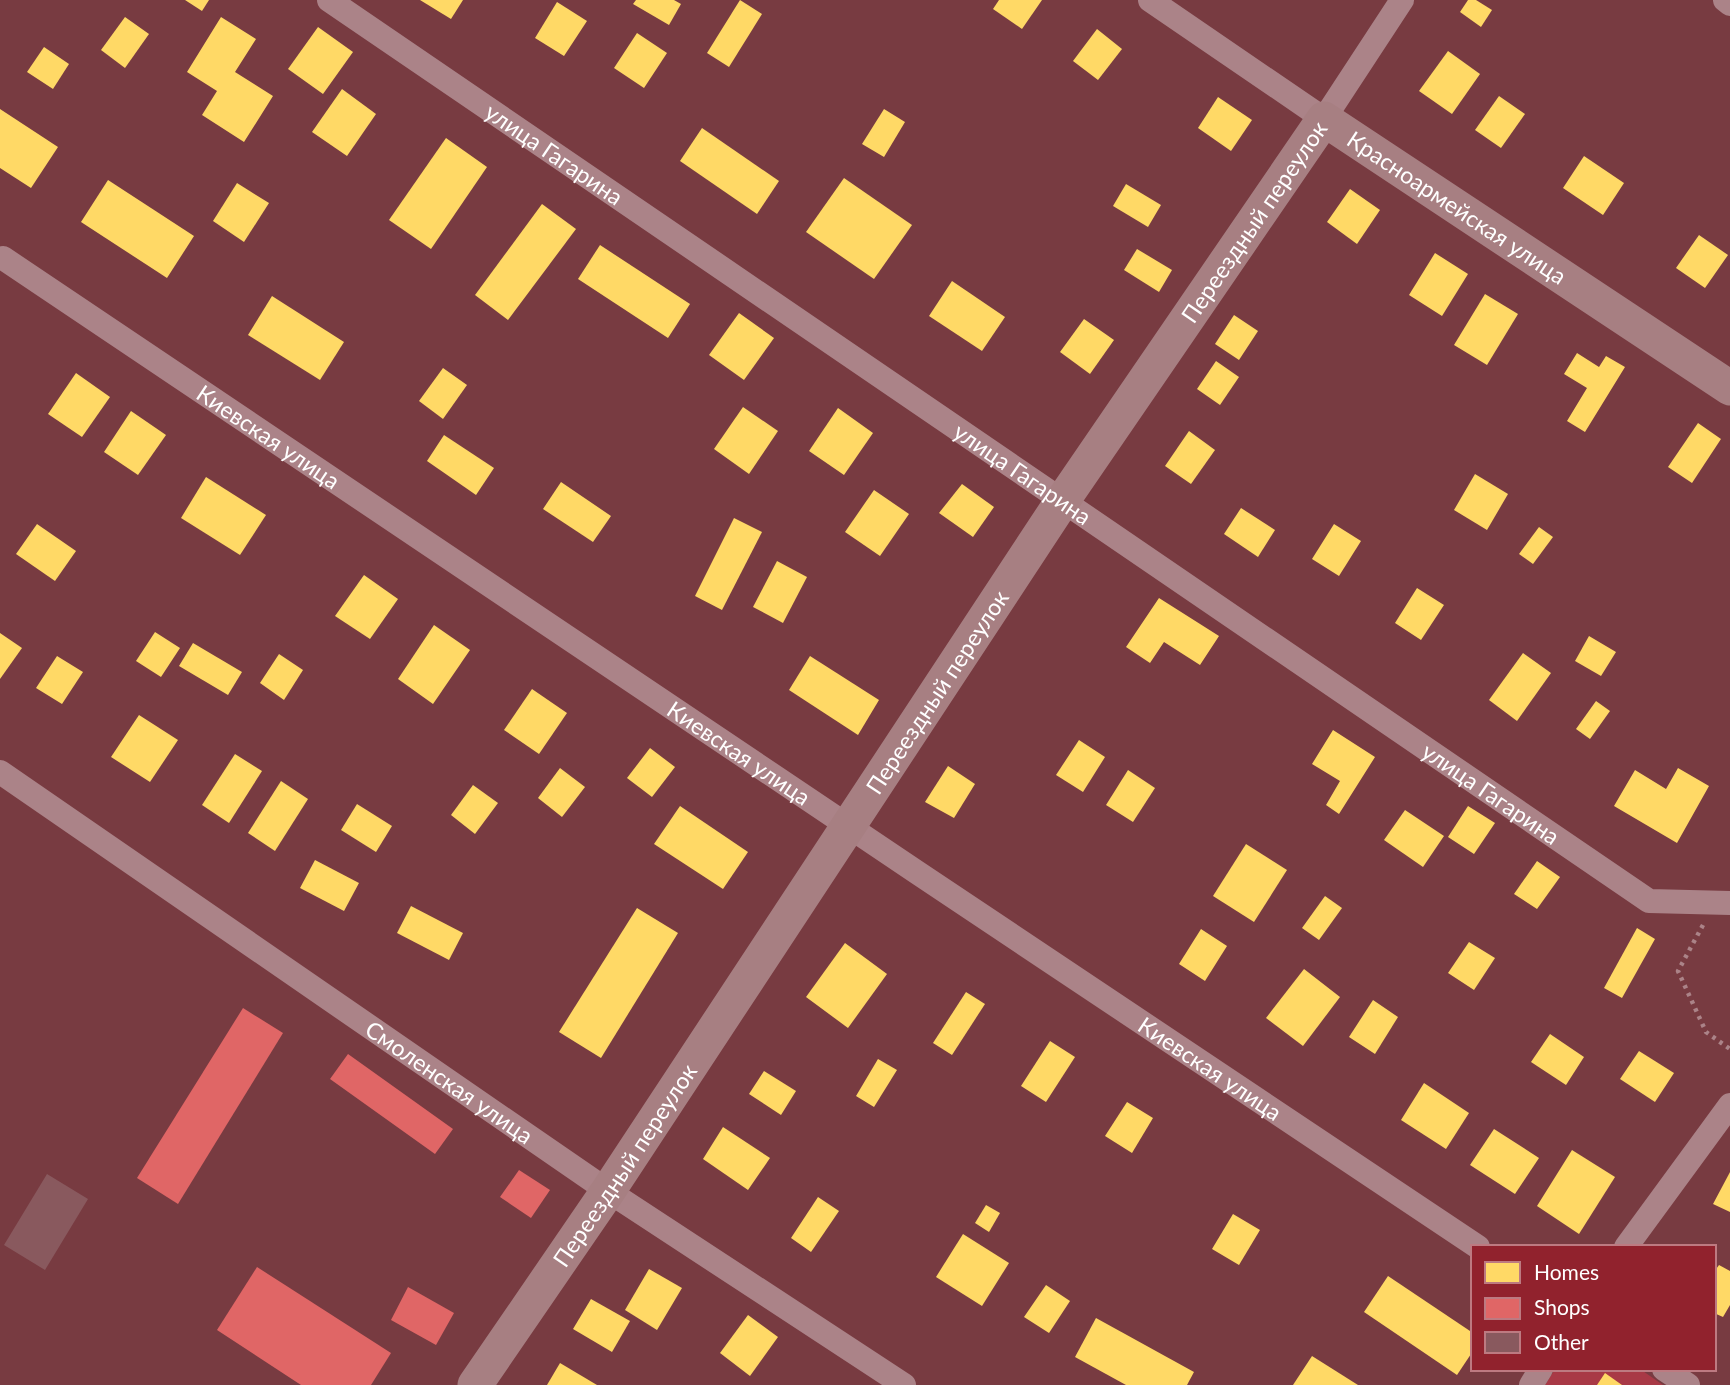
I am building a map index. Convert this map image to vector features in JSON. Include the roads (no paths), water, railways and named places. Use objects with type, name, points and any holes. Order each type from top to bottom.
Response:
[{"type":"street","name":"улица Гагарина","points":[[329,0],[1649,901],[1723,903]]},
{"type":"street","name":"Красноармейская улица","points":[[1150,0],[1324,119],[1730,388]]},
{"type":"street","name":"Переездный переулок","points":[[475,1385],[608,1191],[1063,500],[1324,119],[1402,0]]},
{"type":"street","points":[[1725,0],[1730,4]]},
{"type":"street","name":"Киевская улица","points":[[3,258],[1475,1245]]},
{"type":"street","name":"Смоленская улица","points":[[0,772],[608,1191],[904,1385]]},
{"type":"street","points":[[1627,1245],[1730,1105]]},
{"type":"street","points":[[1667,1371],[1688,1385]]}]
